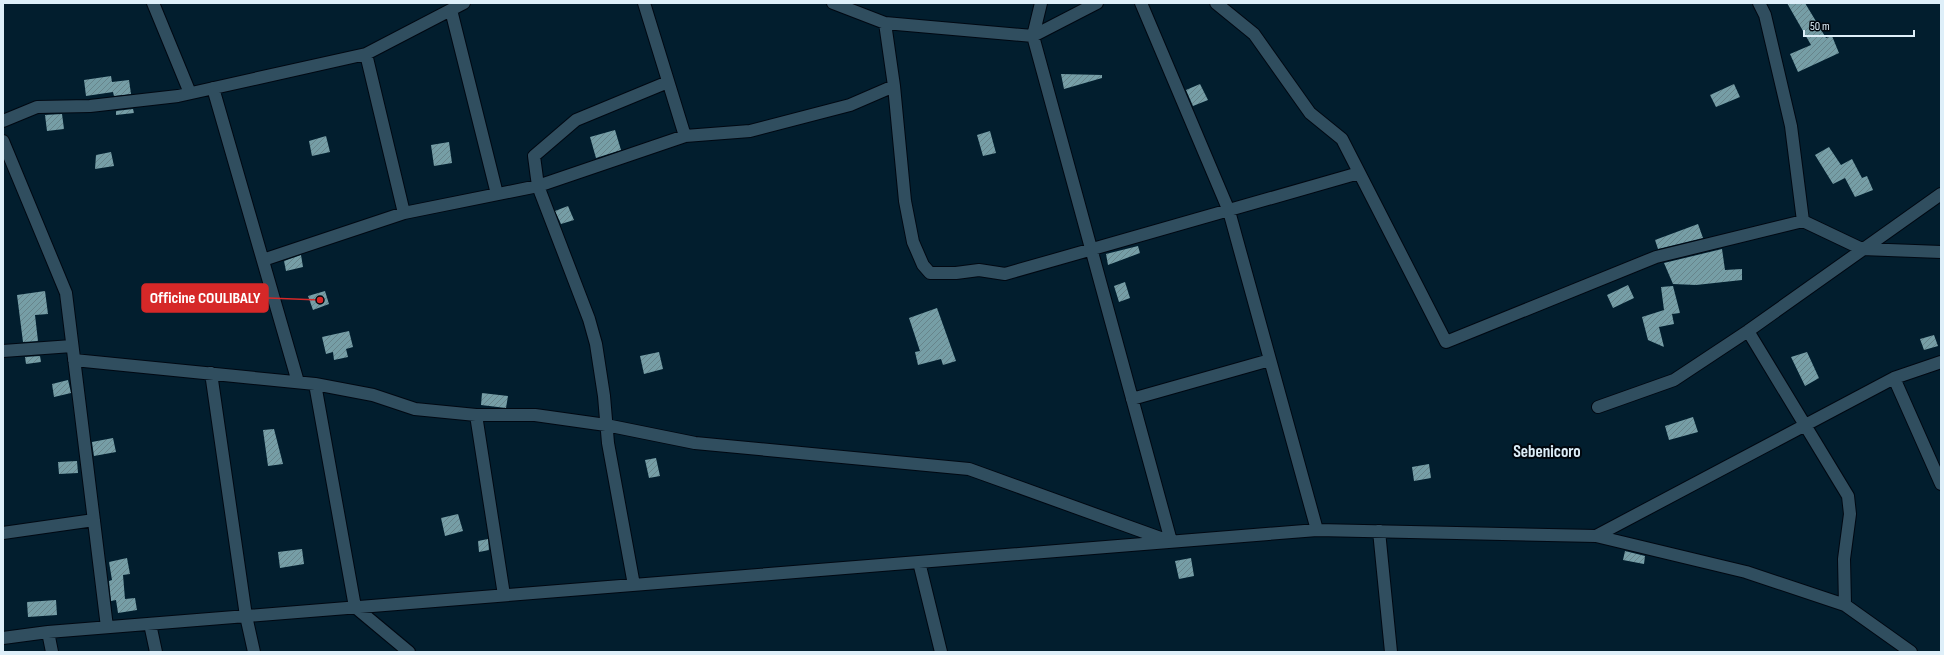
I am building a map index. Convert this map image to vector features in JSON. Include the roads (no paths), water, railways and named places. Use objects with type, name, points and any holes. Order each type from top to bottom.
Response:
[{"type":"street","points":[[153,3],[190,94]]},
{"type":"street","points":[[3,121],[37,107],[90,106],[190,94],[366,54],[464,3]]},
{"type":"street","points":[[644,3],[685,136]]},
{"type":"street","points":[[833,3],[885,23],[1033,36],[1097,3]]},
{"type":"street","points":[[1041,3],[1033,36],[1171,541]]},
{"type":"street","points":[[1141,3],[1228,211],[1317,530]]},
{"type":"street","points":[[1216,3],[1254,34],[1310,113],[1342,139],[1446,342],[1656,257],[1803,221],[1862,250],[1941,252]]},
{"type":"street","points":[[1759,3],[1765,15],[1791,126],[1803,221]]},
{"type":"street","points":[[451,10],[497,194]]},
{"type":"street","points":[[885,23],[894,86],[905,201],[913,242],[923,265],[930,273],[956,273],[979,270],[1005,274],[1359,173]]},
{"type":"street","points":[[366,54],[404,213]]},
{"type":"street","points":[[634,585],[608,443],[601,371],[589,319],[538,186],[534,156],[576,120],[668,82]]},
{"type":"street","points":[[263,260],[404,213],[538,186],[685,136],[750,131],[850,105],[894,86]]},
{"type":"street","points":[[214,88],[298,382]]},
{"type":"street","points":[[3,141],[66,293],[107,627]]},
{"type":"street","points":[[1598,407],[1674,380],[1748,331],[1941,194]]},
{"type":"street","points":[[1748,331],[1848,496],[1850,514],[1844,559],[1845,605]]},
{"type":"street","points":[[3,351],[72,346]]},
{"type":"street","points":[[74,360],[315,384],[373,395],[415,409],[476,415],[535,415],[606,425],[695,443],[969,469],[1171,541]]},
{"type":"street","points":[[1132,399],[1270,360]]},
{"type":"street","points":[[1596,536],[1894,378],[1941,362]]},
{"type":"street","points":[[211,374],[246,616],[254,652]]},
{"type":"street","points":[[1894,378],[1941,484]]},
{"type":"street","points":[[315,384],[355,607],[409,652]]},
{"type":"street","points":[[476,415],[504,595]]},
{"type":"street","points":[[3,533],[94,520]]},
{"type":"street","points":[[3,638],[48,632],[107,627],[1317,530],[1596,536],[1746,572],[1845,605],[1911,652]]},
{"type":"street","points":[[1380,531],[1390,652]]},
{"type":"street","points":[[919,562],[941,652]]},
{"type":"street","points":[[150,624],[156,652]]},
{"type":"street","points":[[48,632],[52,652]]},
{"type":"place","name":"Officine COULIBALY","points":[[320,300]]},
{"type":"district","name":"Sebenicoro","points":[[1547,452]]}]
